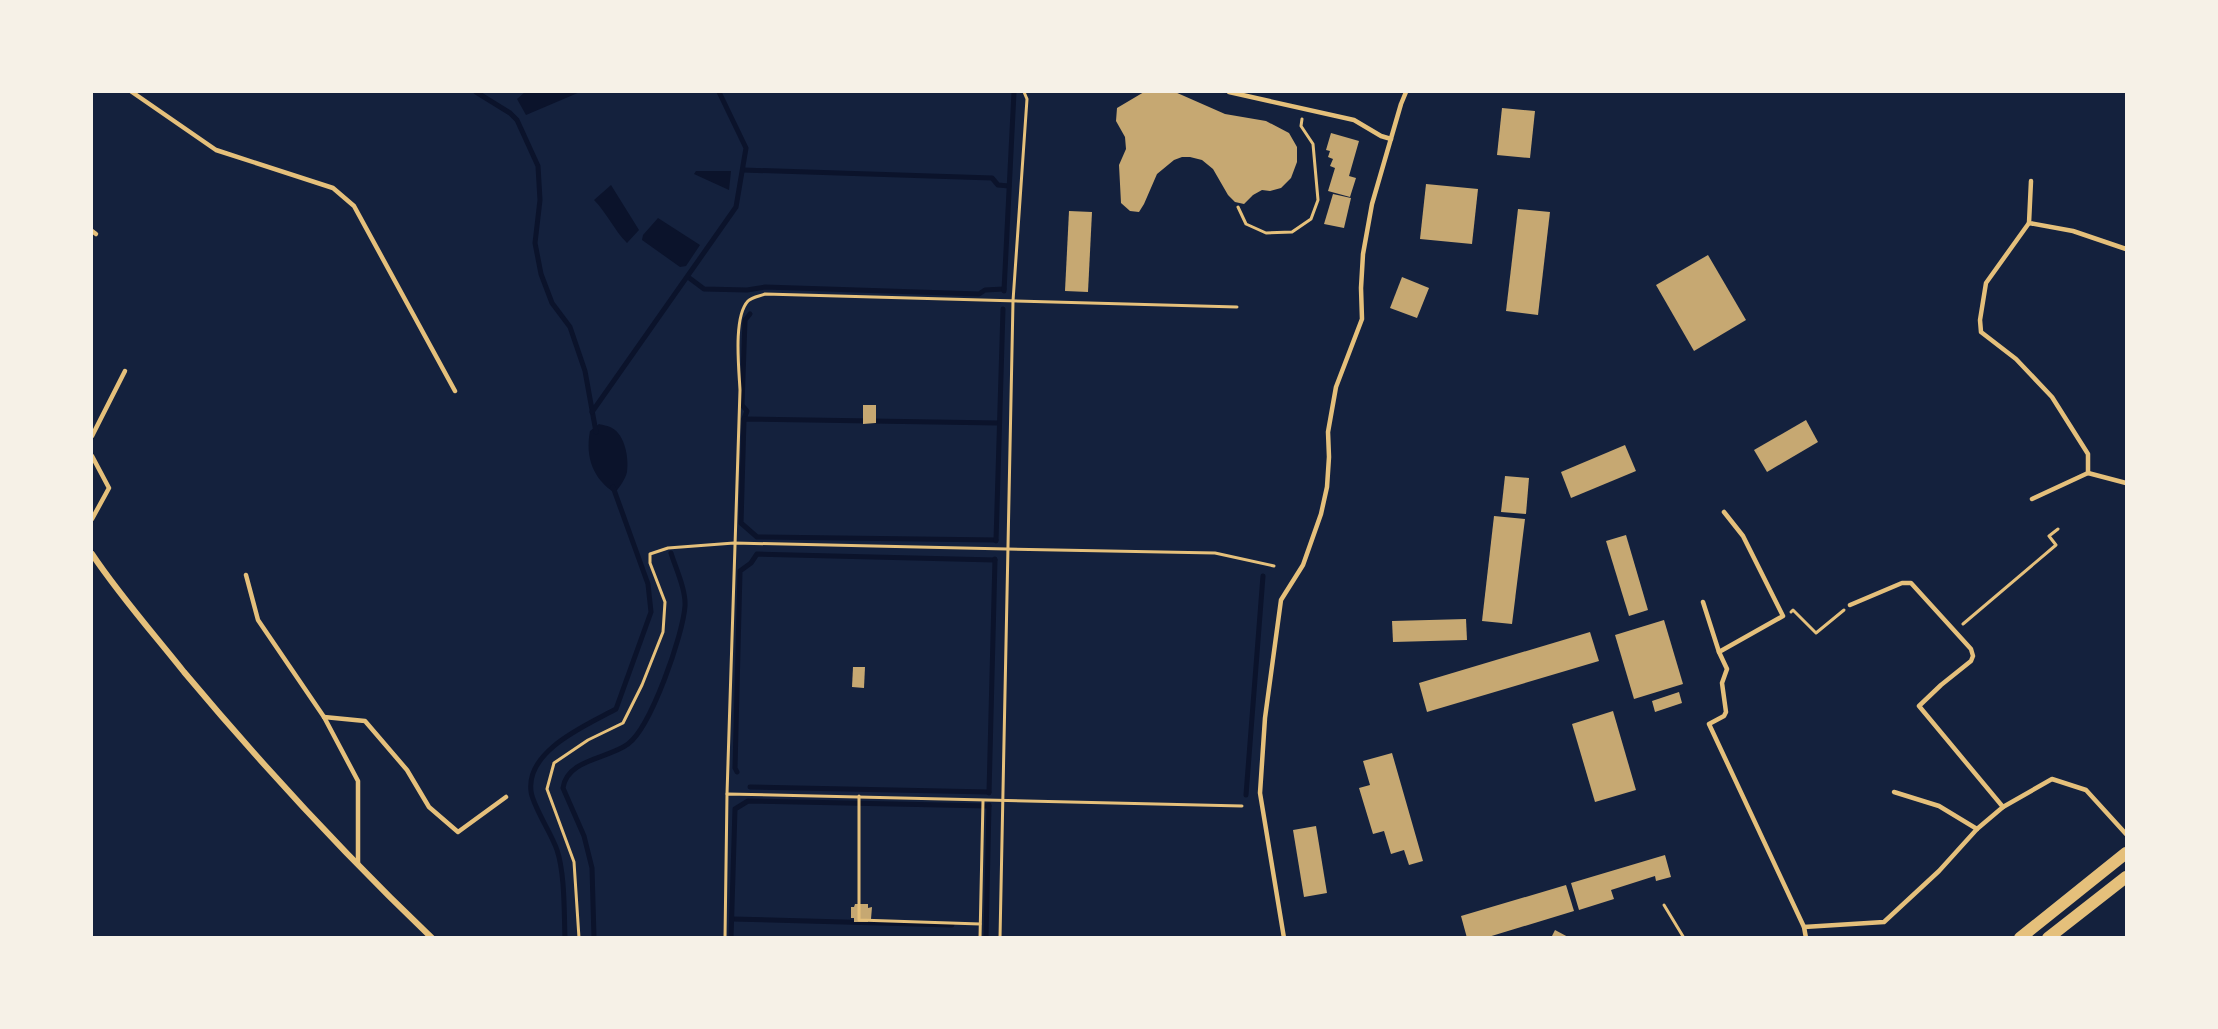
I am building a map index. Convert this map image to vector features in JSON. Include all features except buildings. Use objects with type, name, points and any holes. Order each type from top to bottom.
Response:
[{"type":"main road","points":[[2020,938],[2127,853]]},
{"type":"main road","points":[[2048,938],[2127,877]]},
{"type":"street","points":[[92,554],[112,585],[239,738],[358,867],[432,938]]},
{"type":"lane","points":[[132,92],[216,150],[333,188],[354,206],[455,391]]},
{"type":"lane","points":[[1229,92],[1354,120],[1381,136],[1391,139]]},
{"type":"lane","points":[[1284,938],[1260,793],[1265,718],[1281,600],[1303,565],[1323,505],[1327,487],[1328,432],[1336,387],[1362,319],[1363,254],[1372,204],[1406,92]]},
{"type":"lane","points":[[2031,181],[2030,224],[1986,283],[1980,320],[1981,332],[2016,359],[2052,397],[2088,454],[2088,473]]},
{"type":"lane","points":[[2030,224],[2073,231],[2127,249]]},
{"type":"lane","points":[[92,436],[125,371]]},
{"type":"lane","points":[[92,456],[109,488],[92,519]]},
{"type":"lane","points":[[2032,499],[2088,473],[2127,483]]},
{"type":"lane","points":[[1719,652],[1783,616],[1743,536],[1724,512]]},
{"type":"lane","points":[[246,575],[258,620],[324,717],[358,780],[358,867]]},
{"type":"lane","points":[[1850,605],[1902,583],[1911,583],[1971,649],[1973,656],[1971,662],[1941,685],[1919,706],[2003,807]]},
{"type":"lane","points":[[1703,602],[1727,669],[1722,683],[1726,712],[1724,717],[1709,724],[1804,927],[1806,938]]},
{"type":"lane","points":[[324,717],[365,721],[407,770],[429,807],[458,832],[506,798]]},
{"type":"lane","points":[[1804,927],[1884,922],[1939,871],[1977,829],[2003,807],[2052,779],[2086,790],[2127,834]]},
{"type":"lane","points":[[1894,792],[1939,806],[1977,829]]},
{"type":"path","points":[[1000,938],[1013,301],[1027,99],[1024,92]]},
{"type":"path","points":[[1238,207],[1246,224],[1266,233],[1292,232],[1311,219],[1318,200],[1313,144],[1301,126],[1305,109]]},
{"type":"path","points":[[725,938],[741,312],[749,300],[765,294],[1237,307]]},
{"type":"path","points":[[1955,632],[2056,545],[2049,536],[2058,529]]},
{"type":"path","points":[[579,938],[574,862],[547,789],[554,763],[588,740],[623,723],[642,685],[663,632],[665,602],[650,563],[650,554],[668,548],[734,543],[1215,553],[1274,566]]},
{"type":"path","points":[[1783,616],[1793,610],[1816,633],[1850,605]]},
{"type":"path","points":[[727,794],[1242,806]]},
{"type":"path","points":[[859,796],[859,920],[980,924]]},
{"type":"path","points":[[980,938],[983,801]]},
{"type":"path","points":[[1664,905],[1684,938]]},
{"type":"water","points":[[525,92],[580,92],[526,115],[517,99]]},
{"type":"water","points":[[696,171],[731,171],[729,190],[694,174]]},
{"type":"water","points":[[611,185],[639,230],[627,243],[594,200]]},
{"type":"water","points":[[658,218],[700,245],[686,266],[680,267],[642,240],[643,235]]},
{"type":"water","points":[[599,424],[616,431],[625,447],[627,472],[615,493],[601,481],[592,467],[589,450],[590,431]]},
{"type":"waterway","points":[[476,92],[510,113],[517,120],[538,166],[540,200],[535,243],[541,274],[552,303],[570,327],[585,371],[596,432]]},
{"type":"waterway","points":[[592,412],[736,207],[746,148],[719,92]]},
{"type":"waterway","points":[[1004,291],[1014,92]]},
{"type":"waterway","points":[[743,170],[992,178],[998,185],[1009,186]]},
{"type":"waterway","points":[[688,277],[704,289],[747,290],[765,287],[979,294],[985,290],[1004,289]]},
{"type":"waterway","points":[[996,541],[1003,309]]},
{"type":"waterway","points":[[744,419],[747,411],[742,405],[745,320],[750,314]]},
{"type":"waterway","points":[[996,540],[757,537],[741,523],[744,419],[998,423]]},
{"type":"waterway","points":[[565,938],[564,893],[560,860],[532,797],[532,776],[538,763],[548,751],[575,731],[616,709],[651,612],[648,584],[613,487]]},
{"type":"waterway","points":[[594,938],[592,868],[584,836],[563,788],[566,778],[580,765],[628,744],[637,734],[656,701],[672,658],[685,606],[682,586],[671,553]]},
{"type":"waterway","points":[[737,772],[735,768],[740,571],[751,563],[757,554],[995,560]]},
{"type":"waterway","points":[[989,793],[995,559]]},
{"type":"waterway","points":[[1246,795],[1263,576]]},
{"type":"waterway","points":[[750,787],[989,792]]},
{"type":"waterway","points":[[731,938],[735,809],[748,801],[989,806]]},
{"type":"waterway","points":[[986,938],[989,805]]},
{"type":"waterway","points":[[732,919],[952,925]]}]
